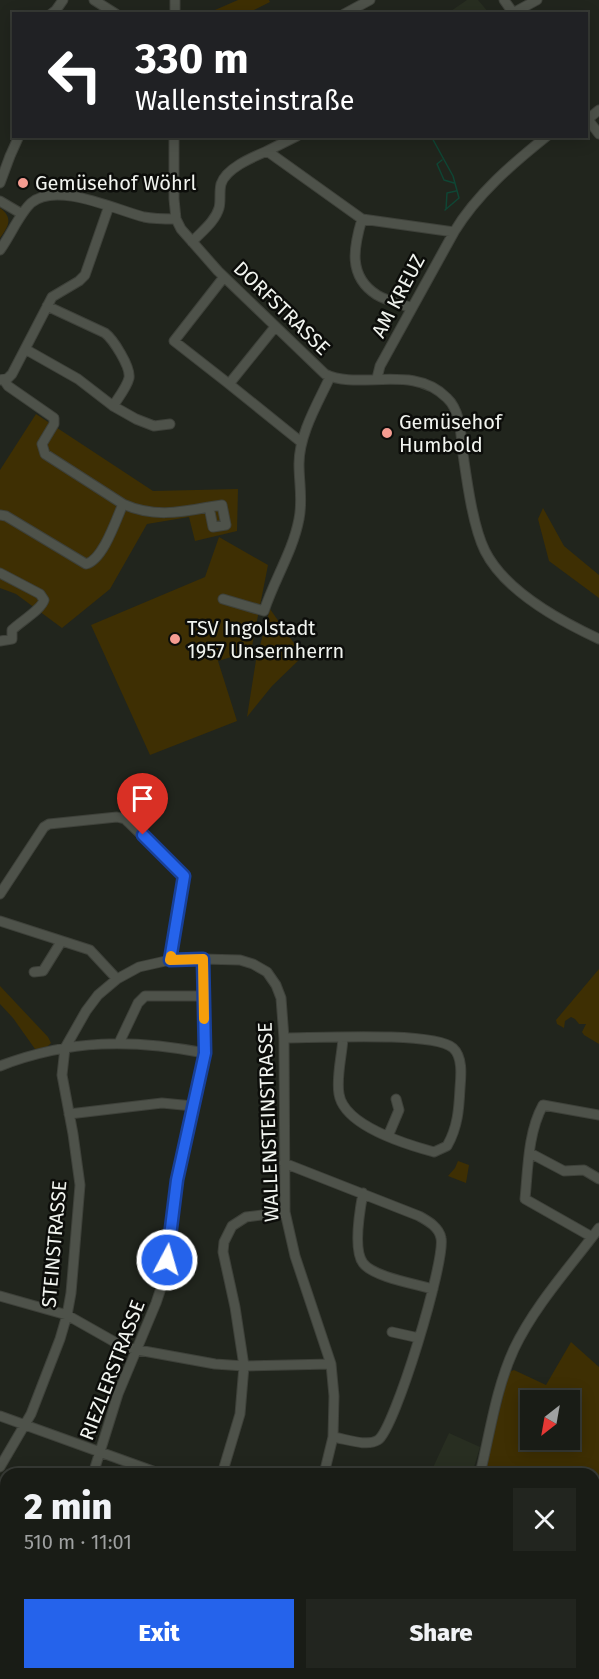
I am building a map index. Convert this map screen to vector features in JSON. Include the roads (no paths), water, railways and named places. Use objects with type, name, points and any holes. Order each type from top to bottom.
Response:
[{"type":"street","points":[[54,12],[63,0]]},
{"type":"street","points":[[94,0],[113,12]]},
{"type":"street","points":[[348,12],[370,0]]},
{"type":"street","points":[[515,12],[537,0]]},
{"type":"street","points":[[588,119],[599,134]]},
{"type":"street","points":[[0,183],[18,138]]},
{"type":"street","points":[[0,250],[32,202],[52,195],[70,196],[155,219],[176,219],[173,176],[174,138]]},
{"type":"street","points":[[192,242],[212,221],[219,209],[224,178],[239,166],[293,138]]},
{"type":"street","name":"AM KREUZ","points":[[377,378],[380,366],[454,232],[477,200],[545,138]]},
{"type":"street","points":[[267,151],[362,219],[454,232]]},
{"type":"street","points":[[0,201],[22,214]]},
{"type":"street","points":[[109,206],[88,270],[80,281],[52,297],[12,374],[2,380],[54,418],[54,424],[42,444],[45,454],[123,504],[157,514],[174,514],[208,507]]},
{"type":"street","name":"DORFSTRASSE","points":[[176,219],[192,242],[224,277],[321,371],[343,379],[396,378],[432,387],[447,397],[458,418],[478,531],[489,558],[508,581],[533,601],[565,622],[599,639]]},
{"type":"street","points":[[362,219],[354,254],[360,275],[368,287],[378,295],[412,308]]},
{"type":"street","points":[[224,277],[174,341],[301,442]]},
{"type":"street","points":[[47,306],[105,333],[112,339],[129,371],[129,379],[113,406]]},
{"type":"street","points":[[229,384],[275,327]]},
{"type":"street","points":[[25,349],[78,379],[113,406],[154,426],[170,424]]},
{"type":"street","points":[[223,599],[264,610],[295,535],[299,519],[301,442],[330,376]]},
{"type":"street","points":[[0,515],[6,516],[86,564],[92,562],[102,548],[123,504]]},
{"type":"street","points":[[0,573],[44,598],[42,605],[12,630],[12,639],[0,641]]},
{"type":"street","points":[[0,894],[44,827],[50,824],[106,818],[125,819],[184,876],[170,960]]},
{"type":"street","points":[[0,921],[90,950],[117,979]]},
{"type":"street","points":[[34,972],[43,971],[61,942]]},
{"type":"street","name":"RIEZLERSTRASSE","points":[[95,1468],[118,1394],[138,1350],[164,1279],[177,1180],[205,1053],[203,959]]},
{"type":"street","name":"WALLENSTEINSTRASSE","points":[[170,960],[240,960],[253,964],[267,972],[281,998],[284,1038],[285,1212],[295,1256],[331,1364],[334,1396],[333,1437],[325,1468]]},
{"type":"street","name":"STEINSTRASSE","points":[[0,1467],[26,1425],[67,1315],[80,1195],[78,1162],[62,1076],[65,1048],[98,995],[117,979],[139,967],[170,960]]},
{"type":"street","points":[[119,1043],[138,1003],[145,996],[203,996]]},
{"type":"street","points":[[284,1038],[343,1038],[414,1038],[446,1043],[455,1050],[461,1076],[459,1118],[447,1146],[434,1152],[388,1136],[348,1112],[339,1095],[343,1038]]},
{"type":"street","points":[[0,1066],[27,1056],[96,1043],[157,1045],[205,1053]]},
{"type":"street","points":[[388,1136],[399,1110],[396,1099]]},
{"type":"street","points":[[69,1114],[162,1103],[193,1106]]},
{"type":"street","points":[[592,1237],[525,1199],[530,1153],[538,1113],[543,1105],[599,1115]]},
{"type":"street","points":[[530,1153],[564,1171],[584,1170],[599,1179]]},
{"type":"street","points":[[284,1163],[419,1216],[434,1225],[441,1238],[440,1265],[419,1338],[393,1414],[382,1437],[367,1443],[333,1437]]},
{"type":"street","points":[[363,1193],[358,1232],[360,1258],[363,1264],[378,1273],[433,1289]]},
{"type":"street","points":[[224,1468],[240,1414],[244,1366],[223,1252],[224,1242],[232,1226],[246,1217],[285,1212]]},
{"type":"street","points":[[482,1468],[505,1374],[514,1350],[526,1326],[599,1228]]},
{"type":"street","points":[[0,1296],[67,1315],[120,1345],[138,1350],[215,1364],[244,1366],[331,1364]]},
{"type":"street","points":[[392,1332],[419,1338]]},
{"type":"street","points":[[0,1416],[144,1468]]},
{"type":"waterway","points":[[432,138],[453,176],[459,198],[445,210]]},
{"type":"waterway","points":[[442,160],[437,164],[444,180],[454,183]]},
{"type":"waterway","points":[[446,209],[447,193],[456,191]]},
{"type":"place","name":"Gemüsehof Wöhrl","points":[[23,183]]},
{"type":"place","name":"Gemüsehof Humbold","points":[[387,433]]},
{"type":"place","name":"TSV Ingolstadt 1957 Unsernherrn","points":[[175,639]]}]
